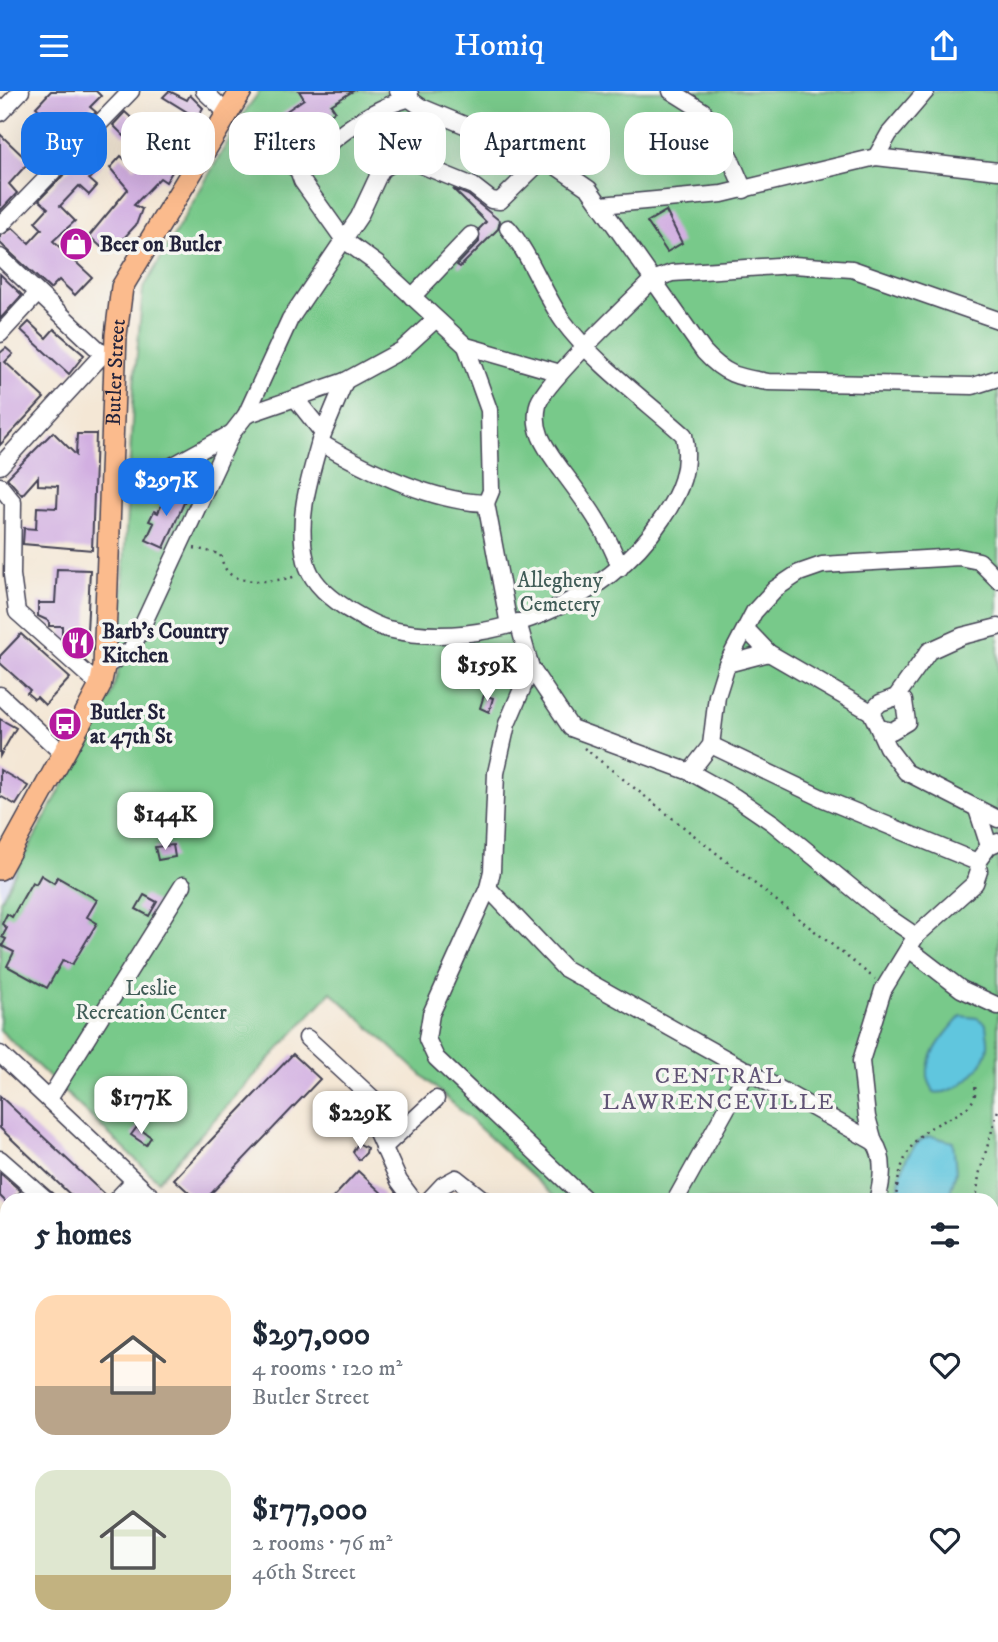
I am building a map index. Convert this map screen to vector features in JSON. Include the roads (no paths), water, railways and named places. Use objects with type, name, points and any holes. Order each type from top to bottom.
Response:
[{"type":"main road","name":"Butler Street","points":[[3,855],[63,754],[102,676],[113,477],[110,355],[122,287],[241,91]]},
{"type":"street","points":[[0,113],[22,91]]},
{"type":"street","points":[[0,226],[131,91]]},
{"type":"street","points":[[204,91],[226,112]]},
{"type":"street","points":[[671,91],[702,111],[720,135],[744,190]]},
{"type":"street","points":[[876,157],[889,134],[926,91]]},
{"type":"street","points":[[340,135],[405,94],[421,107],[460,123]]},
{"type":"street","points":[[601,205],[668,201],[744,190],[876,157],[998,171]]},
{"type":"street","points":[[0,486],[13,502],[12,575],[17,612],[102,676],[131,650],[232,433],[246,415],[290,319],[359,217],[381,170],[396,161],[409,160],[473,186],[491,201],[500,201],[528,175]]},
{"type":"street","points":[[300,175],[344,240],[377,264],[466,346],[560,373]]},
{"type":"street","points":[[497,215],[531,175]]},
{"type":"street","points":[[568,175],[589,189],[704,352],[720,369],[736,376],[768,382],[973,386],[998,378]]},
{"type":"street","points":[[345,381],[322,437],[306,491],[304,510],[304,541],[309,570],[314,580],[340,604],[388,629],[456,635],[534,618],[584,592],[620,568],[649,540],[675,500],[685,474],[687,449],[684,435],[587,347],[563,321],[521,243],[508,228]]},
{"type":"street","points":[[412,297],[471,235]]},
{"type":"street","points":[[0,257],[37,294],[110,355],[0,466]]},
{"type":"street","points":[[620,568],[606,531],[545,446],[537,429],[538,403],[560,373],[652,280],[672,273],[793,265],[852,269],[998,320]]},
{"type":"street","points":[[0,334],[37,294]]},
{"type":"street","points":[[246,415],[345,381],[402,350],[436,319]]},
{"type":"street","points":[[466,346],[489,410],[491,491],[486,503],[514,623],[531,668],[571,728],[690,772],[773,823],[885,915],[961,989],[998,1006]]},
{"type":"street","points":[[295,398],[322,437],[367,469],[418,487],[486,503]]},
{"type":"street","points":[[113,477],[152,477],[232,433]]},
{"type":"street","points":[[690,772],[711,745],[717,696],[727,664],[754,612],[775,589],[799,573],[822,565],[959,557],[979,561],[998,580]]},
{"type":"street","points":[[871,712],[880,703],[896,697],[929,651],[962,636],[998,627]]},
{"type":"street","points":[[747,629],[769,653],[871,712],[887,747],[906,772],[998,818]]},
{"type":"street","points":[[727,664],[769,653]]},
{"type":"street","points":[[531,668],[507,724],[496,773],[492,871],[488,888],[430,1014],[427,1039],[436,1058],[579,1193]]},
{"type":"street","points":[[879,728],[892,731],[907,722],[904,701],[896,697]]},
{"type":"street","points":[[1,698],[63,754]]},
{"type":"street","points":[[711,745],[824,799],[977,862]]},
{"type":"street","points":[[976,809],[994,844],[977,862]]},
{"type":"street","points":[[874,1142],[867,1117],[861,1061],[883,990],[912,942],[975,883],[979,871],[977,862]]},
{"type":"street","points":[[49,1099],[183,885]]},
{"type":"street","points":[[488,888],[564,968],[874,1142],[880,1149],[882,1168],[878,1193]]},
{"type":"street","points":[[307,1038],[405,1128]]},
{"type":"street","points":[[0,1054],[147,1193]]},
{"type":"street","points":[[679,1193],[748,1070]]},
{"type":"street","points":[[383,1148],[436,1099]]},
{"type":"street","points":[[351,1104],[374,1126],[399,1181],[408,1193]]},
{"type":"street","points":[[0,1159],[39,1193]]},
{"type":"street","points":[[436,1193],[451,1179],[459,1179],[476,1193]]},
{"type":"street","points":[[123,1193],[134,1181]]},
{"type":"water","points":[[961,1016],[977,1018],[986,1024],[986,1054],[976,1071],[960,1085],[951,1090],[934,1092],[928,1078],[930,1060],[939,1043]]},
{"type":"water","points":[[931,1136],[953,1142],[956,1171],[950,1193],[899,1193],[905,1162],[923,1139]]},
{"type":"place","name":"Beer on Butler","points":[[76,244]]},
{"type":"place","name":"Barb's Country Kitchen","points":[[78,643]]},
{"type":"place","name":"Butler St at 47th St","points":[[65,724]]},
{"type":"district","name":"CENTRAL LAWRENCEVILLE","points":[[719,1088]]},
{"type":"park label","name":"Allegheny Cemetery","points":[[560,592]]},
{"type":"park label","name":"Leslie Recreation Center","points":[[151,1000]]}]
